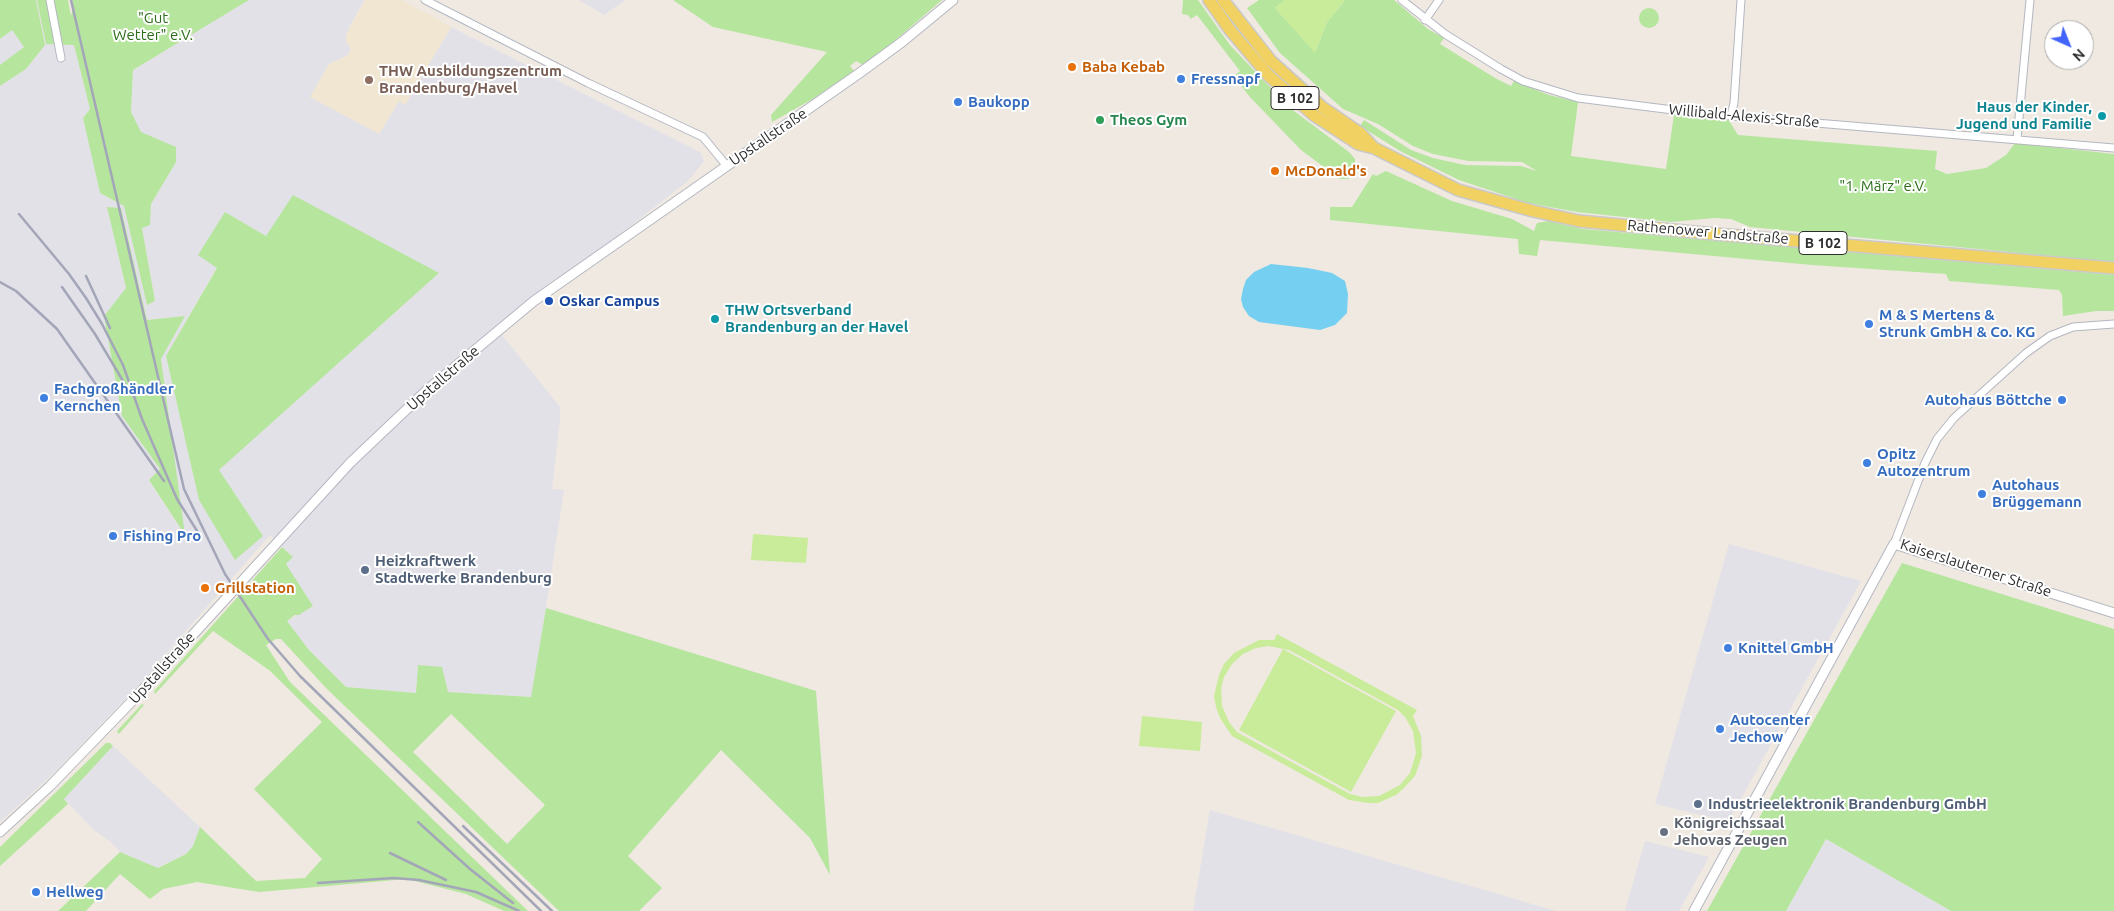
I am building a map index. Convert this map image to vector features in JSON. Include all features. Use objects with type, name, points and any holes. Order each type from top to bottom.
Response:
[{"type":"main road","name":"Rathenower Landstraße","points":[[1209,0],[1230,30],[1269,76],[1315,116],[1346,138],[1358,144],[1374,148],[1458,190],[1533,211],[1579,221],[2114,268]]},
{"type":"main road","name":"Rathenower Landstraße","points":[[1222,0],[1271,62],[1322,107],[1360,133],[1374,148]]},
{"type":"street","points":[[50,0],[61,58]]},
{"type":"street","points":[[425,0],[588,82],[703,137],[726,165]]},
{"type":"street","name":"Upstallstraße","points":[[0,832],[57,779],[136,697],[350,464],[428,390],[534,301],[868,67],[953,0]]},
{"type":"street","name":"Willibald-Alexis-Straße","points":[[1402,0],[1425,20],[1459,44],[1501,69],[1523,81],[1578,98],[1731,116],[2114,148]]},
{"type":"street","points":[[1425,20],[1439,0]]},
{"type":"street","points":[[1731,116],[1734,103],[1741,0]]},
{"type":"street","points":[[2017,139],[2030,0]]},
{"type":"street","name":"Kaiserslauterner Straße","points":[[2114,324],[2073,327],[2050,336],[2026,353],[1954,418],[1937,439],[1925,463],[1894,544],[2114,613]]},
{"type":"street","points":[[1694,911],[1894,544]]},
{"type":"shaded area","points":[[36,0],[74,44],[90,109],[83,118],[100,193],[124,206],[147,305],[155,301],[142,227],[150,225],[151,204],[176,162],[141,132],[131,112],[133,70],[249,0],[365,0],[349,27],[351,49],[347,56],[329,64],[379,134],[399,101],[405,104],[451,27],[700,152],[704,161],[689,180],[498,330],[560,407],[552,489],[564,490],[532,697],[448,692],[418,666],[416,693],[346,687],[309,650],[287,621],[313,606],[286,564],[292,556],[270,535],[135,689],[55,772],[0,822],[0,86],[26,69],[45,45]],"holes":[[[107,207],[121,208],[147,320],[185,316],[161,359],[184,534],[149,481],[160,469],[122,416],[104,316],[126,289]],[[226,213],[266,236],[439,273],[218,470],[263,536],[199,500],[166,356],[217,267]]]},
{"type":"shaded area","name":"THW Ausbildungszentrum Brandenburg/Havel","points":[[365,0],[402,0],[451,27],[405,105],[399,101],[379,134],[310,97],[329,64],[347,56],[351,49],[346,41],[346,35]]},
{"type":"shaded area","points":[[579,0],[625,0],[604,15]]},
{"type":"shaded area","points":[[12,30],[25,47],[0,65],[0,39]]},
{"type":"shaded area","points":[[1729,544],[1861,581],[1727,824],[1722,820],[1655,804]]},
{"type":"shaded area","points":[[113,746],[200,827],[193,846],[186,854],[157,868],[120,852],[111,842],[95,831],[64,799]]},
{"type":"shaded area","points":[[1210,810],[1488,891],[1556,911],[1193,911]]},
{"type":"shaded area","points":[[1826,839],[1951,911],[1786,911]]},
{"type":"shaded area","points":[[1645,841],[1709,857],[1679,911],[1625,911]]},
{"type":"green space","points":[[0,0],[36,0],[45,45],[26,69],[0,86],[0,65],[24,47],[12,30],[0,39]]},
{"type":"green space","name":"\"Gut Wetter\" e.V.","points":[[37,0],[68,0],[71,16],[72,0],[249,0],[133,70],[131,112],[141,132],[176,147],[176,162],[151,204],[150,225],[142,228],[155,301],[147,305],[124,206],[100,193],[83,118],[90,109],[74,45],[46,44]]},
{"type":"green space","points":[[673,0],[942,0],[863,65],[856,61],[850,66],[854,71],[811,100],[772,122],[771,115],[827,52],[713,27]]},
{"type":"green space","points":[[1183,0],[1198,0],[1230,45],[1264,81],[1294,111],[1349,152],[1355,159],[1355,165],[1348,179],[1340,179],[1301,150],[1249,96],[1234,76],[1240,71],[1197,15],[1191,19],[1188,15],[1182,14]]},
{"type":"green space","name":"\"1. März\" e.V.","points":[[1259,0],[1285,0],[1275,8],[1315,52],[1327,22],[1345,0],[1394,0],[1428,29],[1444,38],[1440,44],[1495,78],[1511,86],[1514,81],[1549,95],[1578,102],[1571,156],[1666,169],[1674,115],[1728,119],[1738,135],[1937,151],[1935,169],[1947,174],[1986,168],[2006,155],[2015,143],[2114,154],[2114,262],[1750,227],[1731,219],[1714,218],[1671,222],[1577,212],[1528,203],[1459,180],[1400,151],[1360,126],[1364,120],[1411,150],[1433,158],[1465,165],[1521,166],[1537,171],[1522,162],[1468,161],[1433,154],[1413,146],[1378,124],[1343,109],[1280,53],[1247,8]]},
{"type":"green space","points":[[1285,0],[1345,0],[1327,22],[1315,53],[1275,8]]},
{"type":"green space","points":[[1645,8],[1653,8],[1659,14],[1659,22],[1653,28],[1645,28],[1639,22],[1639,14]]},
{"type":"green space","points":[[1386,171],[1452,201],[1512,219],[1534,231],[1537,223],[1548,221],[1583,229],[2114,275],[2114,311],[2096,311],[2063,316],[2062,295],[2059,290],[1949,281],[1946,274],[1812,265],[1540,240],[1537,256],[1519,254],[1518,239],[1330,220],[1330,207],[1352,207],[1373,174],[1376,176]]},
{"type":"green space","points":[[293,195],[439,273],[219,470],[263,536],[235,560],[199,500],[166,356],[217,268],[198,255],[225,212],[266,236]]},
{"type":"green space","points":[[107,207],[121,208],[147,320],[185,316],[161,359],[185,535],[149,480],[160,469],[122,416],[104,316],[126,288]]},
{"type":"green space","points":[[753,534],[808,538],[806,563],[751,560]]},
{"type":"green space","points":[[282,547],[293,557],[286,564],[313,606],[287,621],[309,650],[346,687],[416,693],[418,665],[442,667],[448,692],[531,697],[546,608],[816,691],[830,875],[810,838],[721,750],[628,856],[662,888],[639,911],[559,911],[327,689],[281,639],[276,639],[266,645],[290,682],[528,911],[504,911],[466,894],[407,879],[259,892],[197,882],[163,889],[150,899],[120,874],[86,911],[58,911],[120,852],[158,868],[186,854],[193,846],[200,827],[256,881],[305,878],[322,859],[254,789],[322,722],[269,670],[213,631],[155,694],[154,691]],"holes":[[[451,714],[545,805],[507,844],[413,752]]]},
{"type":"green space","points":[[1902,563],[2114,629],[2114,911],[1951,911],[1826,839],[1786,911],[1707,911]]},
{"type":"green space","points":[[1277,634],[1417,710],[1413,716],[1421,736],[1422,756],[1415,776],[1396,795],[1378,803],[1349,800],[1232,736],[1220,718],[1216,707],[1214,696],[1219,675],[1224,664],[1234,653],[1259,640],[1274,640]],"holes":[[[1269,646],[1289,650],[1398,710],[1405,717],[1413,731],[1416,753],[1410,773],[1400,785],[1379,796],[1363,797],[1350,794],[1237,732],[1229,722],[1222,706],[1221,689],[1224,677],[1232,664],[1243,654],[1256,648]]]},
{"type":"green space","points":[[1283,649],[1396,711],[1351,792],[1239,730]]},
{"type":"green space","points":[[142,704],[144,705],[119,734],[117,731]]},
{"type":"green space","points":[[1142,716],[1202,722],[1200,751],[1139,746]]},
{"type":"green space","points":[[106,743],[110,743],[113,746],[64,799],[68,804],[0,866],[0,847]]},
{"type":"water","points":[[1271,264],[1332,273],[1345,281],[1348,294],[1347,313],[1335,325],[1320,330],[1259,322],[1249,316],[1243,307],[1241,299],[1246,280],[1254,272]]},
{"type":"railway","points":[[71,0],[184,489],[225,574],[268,639],[300,676],[541,911]]},
{"type":"railway","points":[[19,214],[69,274],[102,324],[123,365],[142,419],[177,499],[199,534]]},
{"type":"railway","points":[[86,276],[110,328]]},
{"type":"railway","points":[[0,282],[16,291],[57,329],[164,481]]},
{"type":"railway","points":[[62,287],[95,334],[126,386]]},
{"type":"railway","points":[[418,822],[470,869],[513,903]]},
{"type":"railway","points":[[463,826],[552,911]]},
{"type":"railway","points":[[390,853],[446,880]]},
{"type":"railway","points":[[318,883],[394,878],[419,880],[476,892],[519,911]]},
{"type":"place","name":"Baba Kebab","points":[[1072,67]]},
{"type":"place","name":"Fressnapf","points":[[1181,79]]},
{"type":"place","name":"THW Ausbildungszentrum Brandenburg/Havel","points":[[369,80]]},
{"type":"place","name":"Baukopp","points":[[958,102]]},
{"type":"place","name":"Haus der Kinder, Jugend und Familie","points":[[2102,116]]},
{"type":"place","name":"Theos Gym","points":[[1100,120]]},
{"type":"place","name":"McDonald's","points":[[1275,171]]},
{"type":"place","name":"Oskar Campus","points":[[549,301]]},
{"type":"place","name":"THW Ortsverband Brandenburg an der Havel","points":[[715,319]]},
{"type":"place","name":"M & S Mertens & Strunk GmbH & Co. KG","points":[[1869,324]]},
{"type":"place","name":"Fachgroßhändler Kernchen","points":[[44,398]]},
{"type":"place","name":"Autohaus Böttche","points":[[2062,400]]},
{"type":"place","name":"Opitz Autozentrum","points":[[1867,463]]},
{"type":"place","name":"Autohaus Brüggemann","points":[[1982,494]]},
{"type":"place","name":"Fishing Pro","points":[[113,536]]},
{"type":"place","name":"Heizkraftwerk Stadtwerke Brandenburg","points":[[365,570]]},
{"type":"place","name":"Grillstation","points":[[205,588]]},
{"type":"place","name":"Knittel GmbH","points":[[1728,648]]},
{"type":"place","name":"Autocenter Jechow","points":[[1720,729]]},
{"type":"place","name":"Industrieelektronik Brandenburg GmbH","points":[[1698,804]]},
{"type":"place","name":"Königreichssaal Jehovas Zeugen","points":[[1664,832]]},
{"type":"place","name":"Hellweg","points":[[36,892]]}]
